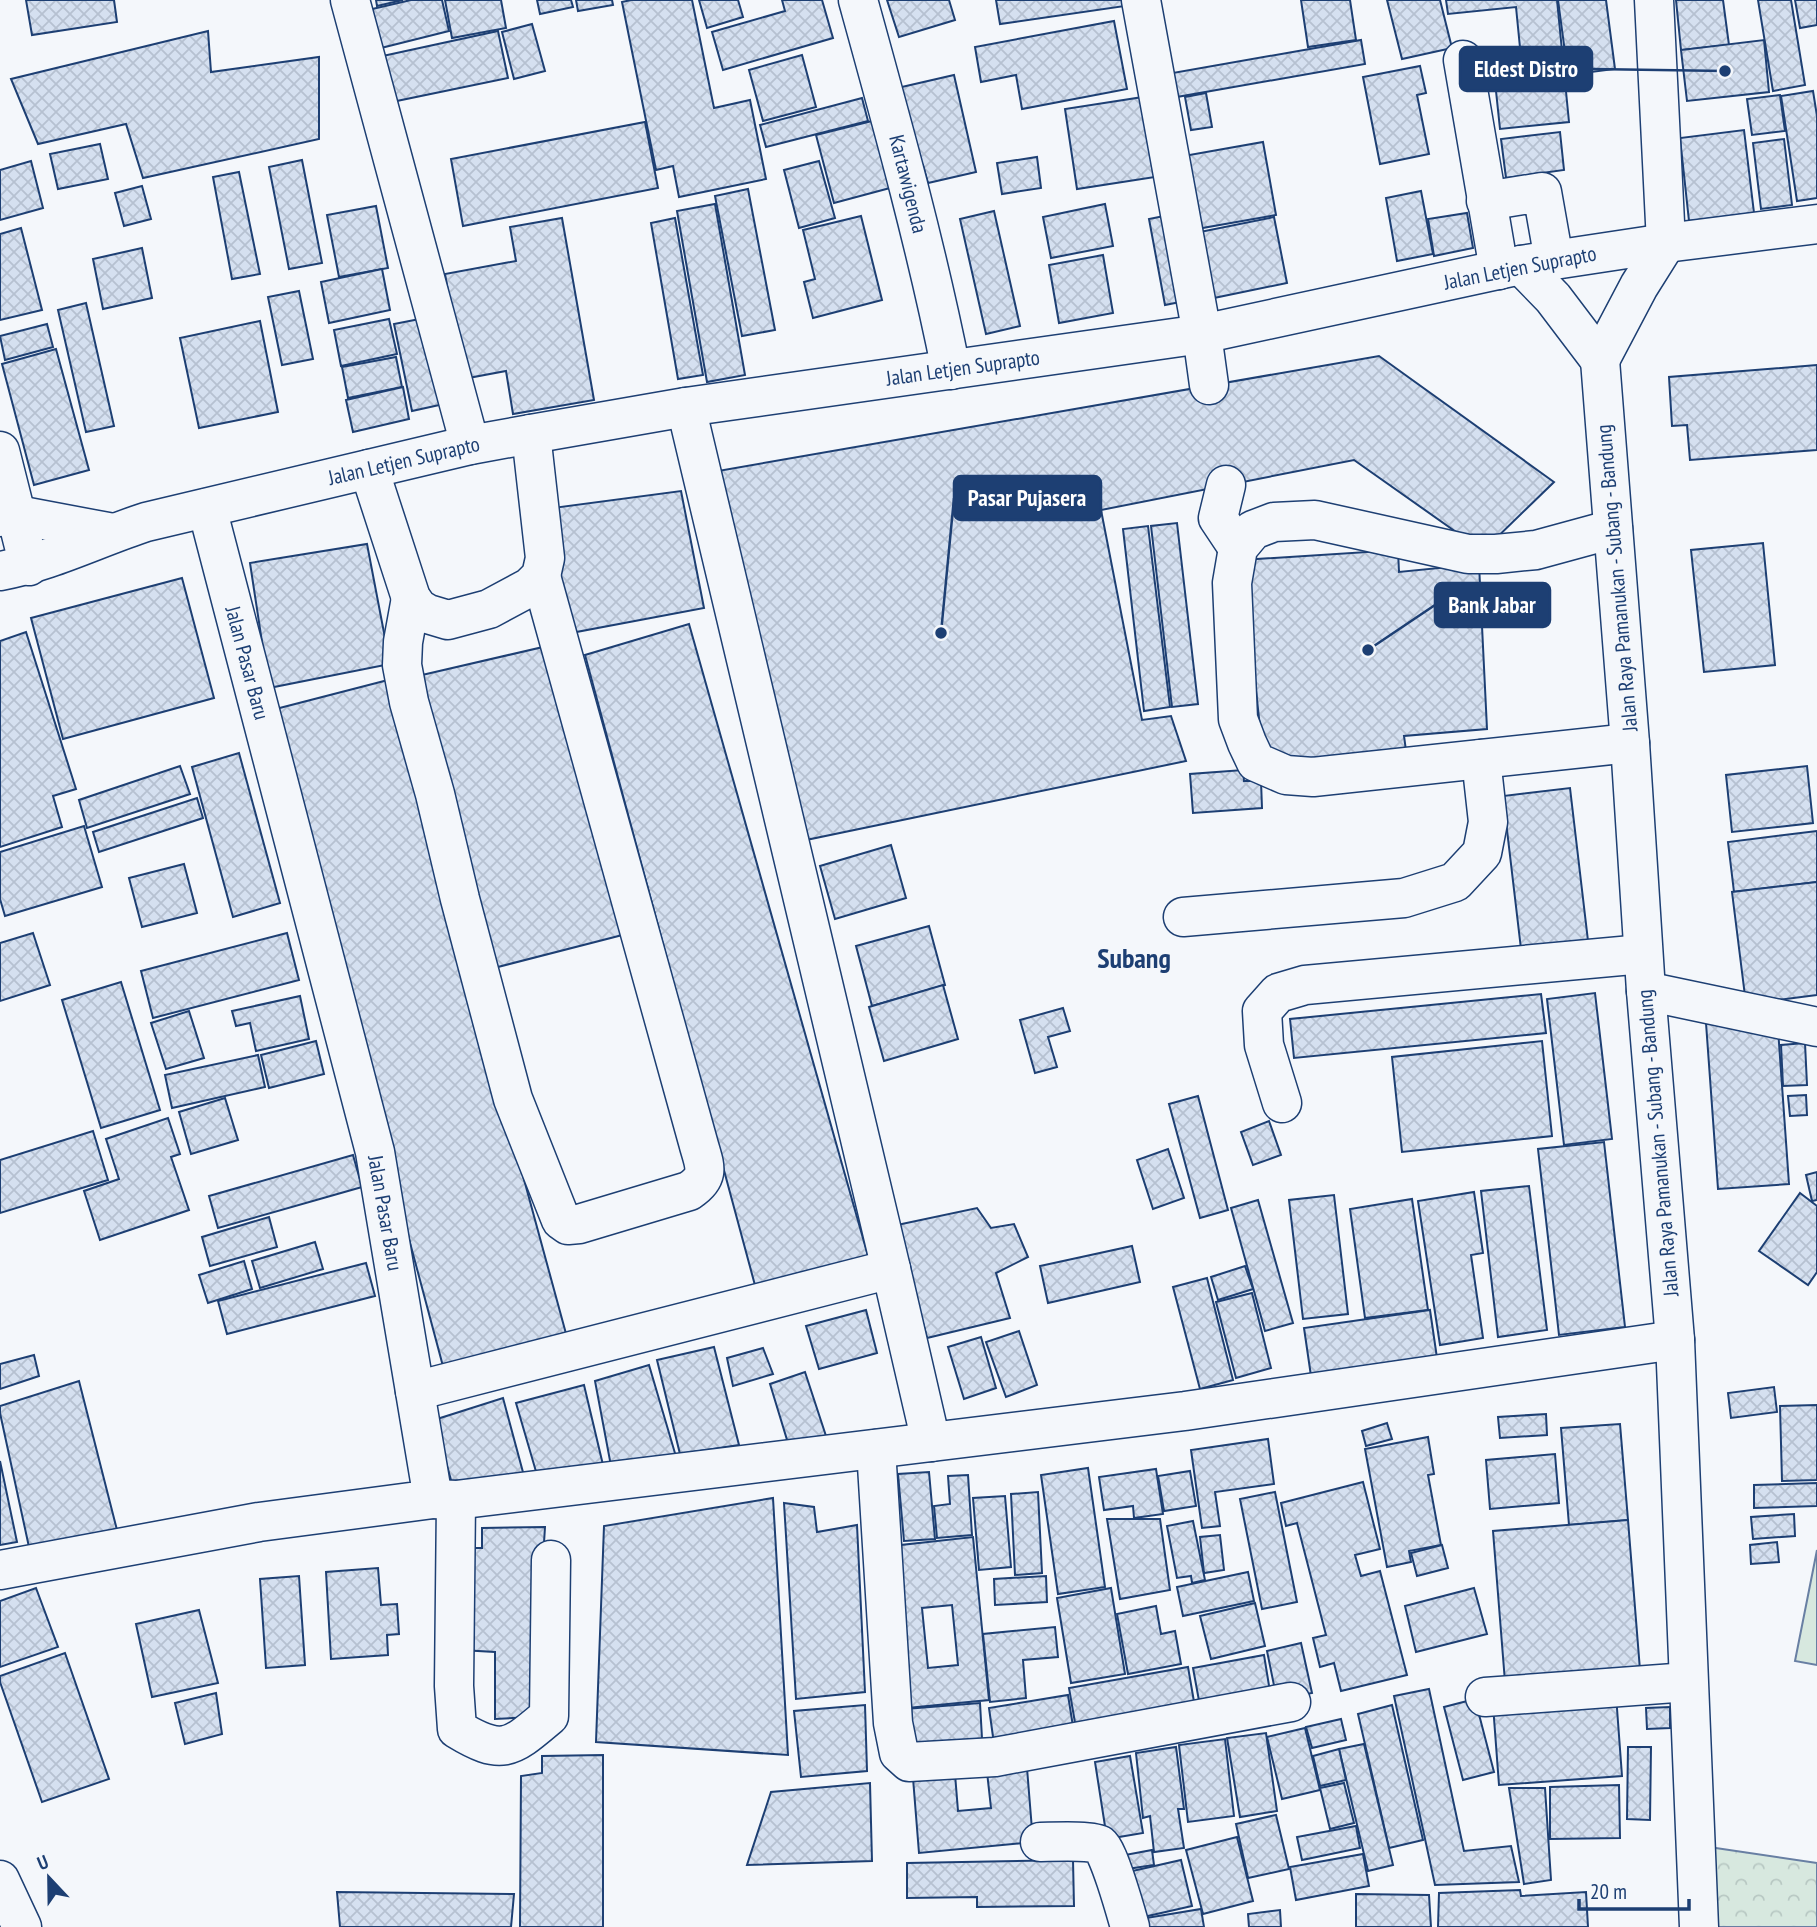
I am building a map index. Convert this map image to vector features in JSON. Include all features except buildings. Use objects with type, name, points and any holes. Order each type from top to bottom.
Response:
[{"type":"street","points":[[350,0],[470,445]]},
{"type":"street","name":"Kartawigenda","points":[[858,0],[908,179],[951,370]]},
{"type":"street","points":[[1141,0],[1209,384]]},
{"type":"street","points":[[1463,60],[1486,201],[1524,265],[1600,360],[1639,286],[1666,243],[1654,0]]},
{"type":"street","points":[[1486,201],[1542,192],[1524,265]]},
{"type":"street","name":"Jalan Letjen Suprapto","points":[[14,568],[146,522],[470,445],[686,407],[1202,334],[1524,265],[1666,243],[1817,224]]},
{"type":"street","name":"Jalan Raya Pamanukan - Subang - Bandung","points":[[1600,360],[1630,743],[1643,954],[1675,1340],[1699,1927]]},
{"type":"street","points":[[686,407],[931,1442]]},
{"type":"street","points":[[411,598],[402,665],[409,702],[509,1086],[561,1220],[568,1225],[579,1224],[690,1191],[700,1184],[705,1173],[698,1142],[541,576],[545,558],[531,434]]},
{"type":"street","points":[[0,452],[14,568]]},
{"type":"street","points":[[369,469],[411,598],[418,608],[448,620],[489,609],[530,587],[541,576]]},
{"type":"street","points":[[1226,485],[1218,518],[1238,548]]},
{"type":"street","name":"Jalan Pasar Baru","points":[[207,508],[375,1152],[415,1391],[444,1499],[457,1729],[477,1741],[503,1747],[521,1740],[549,1716],[551,1560]]},
{"type":"street","name":"Jalan Letjen Suprapto","points":[[8,516],[113,533]]},
{"type":"street","points":[[1613,529],[1536,550],[1468,554],[1315,520],[1273,522],[1253,530],[1238,548],[1232,583],[1238,719],[1256,762],[1286,775],[1313,777],[1630,743]]},
{"type":"street","points":[[1183,917],[1404,898],[1455,882],[1482,853],[1489,822],[1481,759]]},
{"type":"street","points":[[1282,1103],[1264,1045],[1262,1011],[1278,993],[1305,985],[1643,954]]},
{"type":"street","points":[[1646,992],[1817,1027]]},
{"type":"street","points":[[415,1391],[891,1269]]},
{"type":"street","points":[[0,1570],[260,1522],[1185,1411],[1675,1340]]},
{"type":"street","points":[[876,1449],[893,1723],[899,1753],[909,1762],[995,1757],[1291,1702]]},
{"type":"street","points":[[1485,1697],[1688,1682]]},
{"type":"street","points":[[1040,1842],[1098,1843],[1114,1876],[1130,1927]]},
{"type":"street","points":[[0,1880],[22,1927]]},
{"type":"green space","points":[[1817,1550],[1817,1665],[1795,1661]]},
{"type":"green space","points":[[1709,1847],[1817,1863],[1817,1927],[1714,1927]]},
{"type":"place","name":"Eldest Distro","points":[[1725,71]]},
{"type":"place","name":"Pasar Pujasera","points":[[941,633]]},
{"type":"place","name":"Bank Jabar","points":[[1368,650]]},
{"type":"district","name":"Subang","points":[[1134,958]]}]
